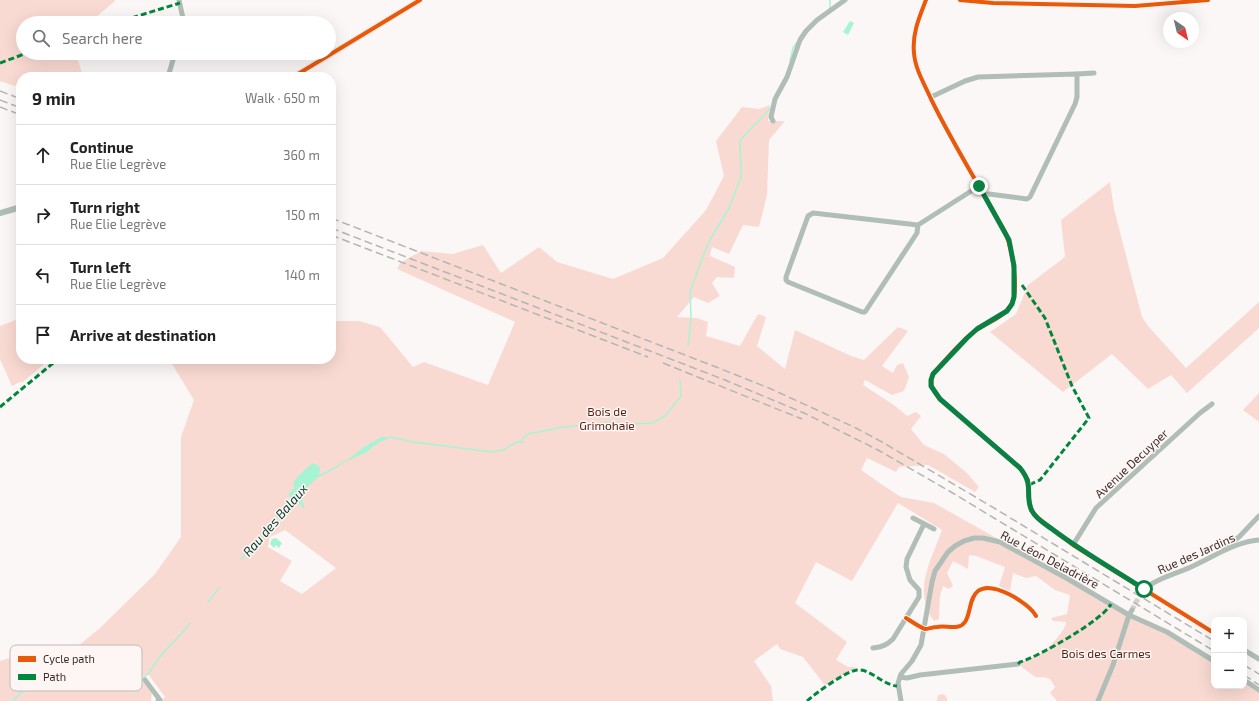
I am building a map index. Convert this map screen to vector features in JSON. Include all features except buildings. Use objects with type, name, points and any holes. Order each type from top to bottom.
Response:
[{"type":"street","points":[[179,0],[182,16]]},
{"type":"street","points":[[336,51],[420,0]]},
{"type":"street","points":[[773,121],[771,117],[774,99],[787,77],[800,40],[806,31],[817,20],[845,0]]},
{"type":"street","points":[[926,0],[916,28],[914,55],[917,67],[947,129],[1009,240],[1014,266],[1014,297],[1012,304],[1007,311],[977,329],[967,338],[938,368],[931,380],[931,386],[940,399],[1020,468],[1028,480],[1031,510],[1037,517],[1073,545],[1137,585],[1142,591],[1211,631]]},
{"type":"street","points":[[960,0],[993,3],[1135,6],[1208,0]]},
{"type":"street","points":[[169,72],[173,60]]},
{"type":"street","points":[[301,72],[321,60]]},
{"type":"street","points":[[931,98],[965,81],[978,77],[1094,73]]},
{"type":"street","points":[[984,195],[989,194],[1024,199],[1029,198],[1053,151],[1076,100],[1077,74]]},
{"type":"street","points":[[918,225],[917,233],[865,312],[786,280],[786,276],[808,216],[813,213],[918,225],[979,186]]},
{"type":"street","points":[[0,213],[16,208]]},
{"type":"street","name":"Avenue Decuyper","points":[[1073,545],[1096,508],[1212,404]]},
{"type":"street","points":[[1218,553],[1239,537],[1259,516]]},
{"type":"street","points":[[913,518],[934,529]]},
{"type":"street","points":[[873,648],[888,644],[893,639],[919,598],[919,590],[910,580],[906,567],[907,559],[924,524]]},
{"type":"street","name":"Rue Léon Deladrière","points":[[900,677],[921,645],[932,582],[940,561],[955,546],[974,538],[983,538],[1000,542],[1068,579],[1129,615],[1167,632],[1211,659]]},
{"type":"street","name":"Rue des Jardins","points":[[1142,591],[1148,585],[1199,564],[1218,553],[1240,544],[1259,540]]},
{"type":"street","points":[[906,618],[925,629],[939,626],[957,627],[962,625],[966,620],[975,594],[979,590],[986,588],[1000,591],[1018,599],[1031,608],[1036,616]]},
{"type":"street","points":[[1098,701],[1113,665],[1129,615],[1132,610]]},
{"type":"street","points":[[1247,652],[1259,659]]},
{"type":"street","points":[[901,701],[897,686],[900,677],[907,678],[920,675],[1018,664]]},
{"type":"street","points":[[145,680],[160,700],[158,701]]},
{"type":"street","points":[[1247,682],[1259,690]]},
{"type":"green space","points":[[0,0],[115,1],[97,16],[16,16],[16,60],[78,60],[82,72],[16,72],[16,86],[0,81]]},
{"type":"green space","name":"Bois de Grimohaie","points":[[770,105],[768,121],[785,121],[769,140],[767,195],[759,227],[743,225],[729,254],[712,247],[710,256],[735,267],[734,278],[717,277],[712,283],[720,296],[708,303],[694,297],[677,317],[697,318],[708,322],[706,336],[740,346],[758,314],[766,317],[757,346],[785,369],[795,330],[851,356],[864,360],[898,327],[908,331],[882,366],[893,373],[897,365],[903,363],[909,377],[904,391],[892,395],[865,380],[863,385],[894,405],[907,416],[916,412],[921,416],[911,429],[924,445],[944,454],[967,473],[979,487],[975,492],[928,465],[899,467],[896,472],[867,458],[861,470],[901,497],[934,503],[1172,637],[1211,661],[1211,689],[1247,689],[1247,684],[1259,692],[1259,701],[1057,701],[1050,693],[1055,687],[1051,680],[1047,678],[1035,677],[1018,664],[1042,653],[1063,630],[1066,622],[1053,621],[1051,618],[1067,614],[1070,595],[1055,590],[1036,576],[1026,578],[1013,573],[1010,591],[999,586],[1005,567],[976,556],[969,555],[968,569],[953,561],[947,573],[953,586],[949,589],[943,586],[940,596],[939,619],[934,621],[924,598],[924,587],[929,565],[942,530],[898,503],[852,581],[816,562],[795,603],[847,642],[836,660],[848,667],[857,667],[826,685],[803,657],[780,649],[777,644],[754,661],[771,686],[773,701],[161,701],[165,697],[148,674],[142,677],[142,645],[79,645],[99,629],[155,574],[181,537],[181,437],[194,400],[172,364],[336,364],[336,321],[359,321],[380,327],[413,367],[424,362],[488,385],[515,322],[397,269],[400,263],[421,251],[453,254],[483,245],[501,273],[539,247],[557,262],[613,279],[663,258],[706,210],[724,176],[716,141],[742,107],[759,109]],"holes":[[[285,530],[336,568],[302,594],[280,581],[292,561],[268,547],[270,537]]]},
{"type":"green space","points":[[1110,182],[1114,209],[1142,317],[1148,326],[1186,368],[1259,302],[1259,328],[1187,393],[1171,375],[1148,389],[1112,354],[1063,392],[990,332],[1016,314],[1028,285],[1065,257],[1061,220]]},
{"type":"green space","points":[[16,320],[16,364],[44,364],[23,382],[12,386],[0,359],[0,326]]},
{"type":"green space","points":[[1259,393],[1259,422],[1243,410]]},
{"type":"green space","name":"Bois de Grimohaie","points":[[10,658],[10,691],[142,691],[142,680],[152,693],[151,701],[0,701],[0,661]]},
{"type":"green space","points":[[944,694],[947,701],[937,701],[938,695]]},
{"type":"shaded area","points":[[850,21],[854,23],[848,35],[843,32]]},
{"type":"shaded area","points":[[381,437],[391,437],[378,443],[365,453],[345,462],[364,447]]},
{"type":"shaded area","points":[[313,463],[319,466],[320,471],[316,480],[305,490],[303,494],[302,500],[305,508],[303,508],[297,501],[291,500],[289,493],[294,489],[294,483],[297,478]]},
{"type":"shaded area","points":[[276,538],[282,543],[279,548],[276,545],[274,548],[270,544],[272,539]]},
{"type":"waterway","points":[[830,0],[830,8]]},
{"type":"waterway","points":[[790,61],[793,48],[797,42]]},
{"type":"waterway","points":[[688,345],[691,318],[690,292],[711,238],[729,208],[741,177],[740,140],[771,108]]},
{"type":"waterway","name":"Rau des Balaux","points":[[390,437],[413,442],[492,452],[503,450],[517,442],[522,442],[523,438],[528,434],[563,427],[609,422],[629,424],[652,423],[665,416],[681,396],[680,380]]},
{"type":"waterway","name":"Rau des Balaux","points":[[317,477],[345,461]]},
{"type":"waterway","name":"Rau des Balaux","points":[[241,559],[291,500]]},
{"type":"waterway","name":"Rau des Balaux","points":[[208,602],[219,588]]},
{"type":"waterway","name":"Rau des Balaux","points":[[142,679],[148,674],[162,654],[190,623]]},
{"type":"waterway","name":"Rau des Balaux","points":[[13,701],[22,691]]},
{"type":"tunnel","points":[[1132,610],[1141,593]]},
{"type":"railway","points":[[0,91],[16,97]]},
{"type":"railway","points":[[0,100],[16,106]]},
{"type":"railway","points":[[0,107],[16,113]]},
{"type":"railway","points":[[336,220],[769,388],[856,428],[989,505],[1211,639]]},
{"type":"railway","points":[[336,230],[725,380],[804,413],[878,450],[951,492],[1211,649]]},
{"type":"railway","points":[[336,237],[648,357]]},
{"type":"railway","points":[[663,363],[802,419]]},
{"type":"railway","points":[[1247,667],[1259,674]]},
{"type":"railway","points":[[1247,677],[1259,685]]},
{"type":"marked path","points":[[138,16],[180,3]]},
{"type":"marked path","points":[[0,63],[16,57]]},
{"type":"marked path","points":[[1022,285],[1045,318],[1072,386],[1089,418],[1040,480],[1029,485]]},
{"type":"marked path","points":[[0,407],[52,364]]},
{"type":"marked path","points":[[1018,664],[1055,646],[1083,628],[1106,611],[1111,604]]},
{"type":"marked path","points":[[807,701],[839,678],[857,670],[865,671],[889,684],[897,686]]},
{"type":"cycle path","points":[[336,51],[420,0]]},
{"type":"cycle path","points":[[926,0],[914,39],[916,65],[939,116],[1004,230],[1010,246],[1015,279],[1014,298],[1011,305],[1000,317],[976,330],[948,357],[933,374],[931,381],[934,390],[940,399],[1020,468],[1028,480],[1031,510],[1037,517],[1073,545],[1211,631]]},
{"type":"cycle path","points":[[960,0],[993,3],[1135,6],[1208,0]]},
{"type":"cycle path","points":[[301,72],[321,60]]},
{"type":"cycle path","points":[[906,618],[925,629],[934,627],[956,627],[962,625],[967,618],[975,594],[984,588],[992,588],[1010,594],[1026,605],[1036,616]]},
{"type":"route","points":[[979,186],[1009,240],[1014,266],[1014,297],[1012,304],[1007,311],[977,329],[938,368],[933,374],[931,386],[940,399],[1025,474],[1029,485],[1029,501],[1031,510],[1037,517],[1073,545],[1144,589]]},
{"type":"park label","name":"Bois des Carmes","points":[[1106,653]]}]
